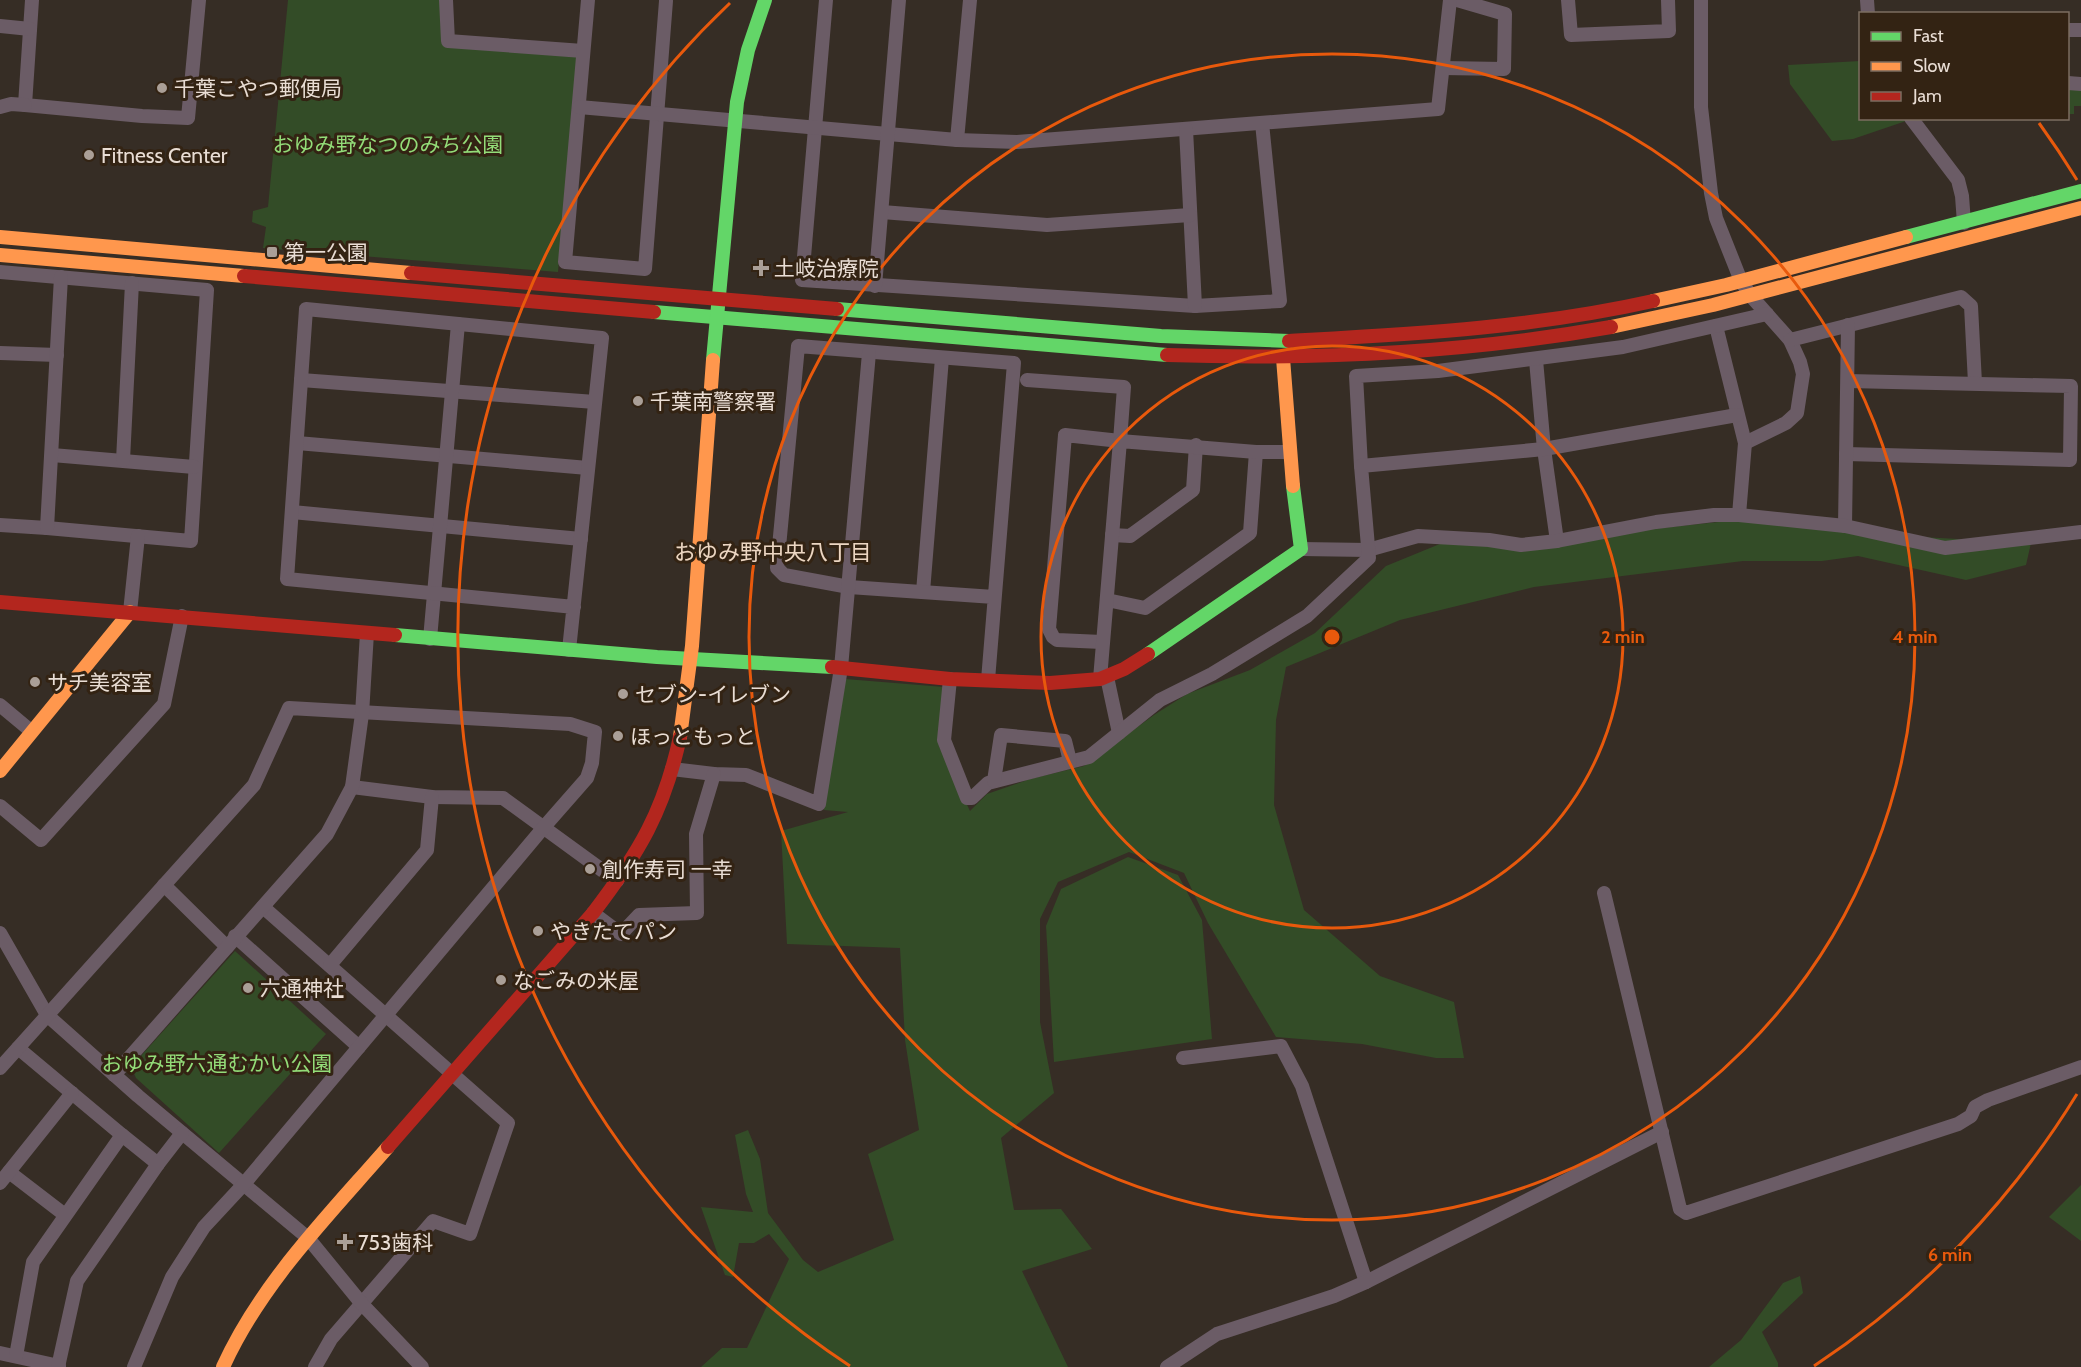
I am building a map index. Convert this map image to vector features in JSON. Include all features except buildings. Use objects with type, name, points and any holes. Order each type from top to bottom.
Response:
[{"type":"street","points":[[25,105],[32,0]]},
{"type":"street","points":[[0,107],[11,104],[188,118],[199,0]]},
{"type":"street","points":[[446,0],[448,41],[583,51]]},
{"type":"street","points":[[588,0],[565,262],[645,269],[663,0]]},
{"type":"street","points":[[223,1367],[246,1320],[264,1293],[308,1238],[593,913],[617,881],[654,821],[672,769],[683,723],[734,119],[743,63],[765,0]]},
{"type":"street","points":[[826,0],[802,280],[1195,306],[1280,301],[1262,123]]},
{"type":"street","points":[[875,286],[899,0]]},
{"type":"street","points":[[957,140],[970,0]]},
{"type":"street","points":[[579,107],[657,112],[957,140],[1017,142],[1438,108],[1450,0]]},
{"type":"street","points":[[1443,68],[1504,69],[1505,14],[1457,0]]},
{"type":"street","points":[[1568,0],[1571,35],[1669,31],[1668,0]]},
{"type":"street","points":[[1701,0],[1701,106],[1716,218],[1741,280],[1750,296],[1790,340],[1803,374],[1797,413],[1786,423],[1745,443]]},
{"type":"street","points":[[0,26],[30,29]]},
{"type":"street","points":[[1913,120],[1958,180],[1964,223]]},
{"type":"street","points":[[1186,129],[1195,306]]},
{"type":"street","points":[[0,237],[1138,334],[1283,341],[1439,333],[1632,306],[1964,223],[2081,191]]},
{"type":"street","points":[[0,255],[1146,354],[1283,358],[1402,353],[1526,340],[1599,329],[1750,296],[2081,208]]},
{"type":"street","points":[[882,212],[1047,225],[1191,214]]},
{"type":"street","points":[[0,272],[207,290],[191,542],[0,525]]},
{"type":"street","points":[[47,528],[61,277]]},
{"type":"street","points":[[123,460],[132,283]]},
{"type":"street","points":[[1790,340],[1961,297],[1971,306],[1975,383]]},
{"type":"street","points":[[569,650],[574,608],[602,338],[306,309],[287,579],[574,608]]},
{"type":"street","points":[[950,679],[944,740],[967,798],[972,798],[988,783],[1089,757],[1160,700],[1212,674],[1306,616],[1369,558],[1356,376],[1438,371],[1623,347],[1767,314]]},
{"type":"street","points":[[430,639],[458,324]]},
{"type":"street","points":[[1845,526],[1848,325]]},
{"type":"street","points":[[1716,326],[1745,443],[1739,515]]},
{"type":"street","points":[[988,680],[1014,363],[798,346],[777,568],[784,575],[849,587],[994,597]]},
{"type":"street","points":[[0,352],[57,355]]},
{"type":"street","points":[[672,769],[746,775],[819,804],[841,668],[869,353]]},
{"type":"street","points":[[923,592],[942,358]]},
{"type":"street","points":[[1283,358],[1289,452],[1301,549]]},
{"type":"street","points":[[1536,360],[1544,449],[1557,541]]},
{"type":"street","points":[[301,380],[595,402]]},
{"type":"street","points":[[1027,380],[1124,387],[1102,642],[1103,678],[1119,733]]},
{"type":"street","points":[[1846,454],[2075,460],[2071,386],[1848,381]]},
{"type":"street","points":[[1361,466],[1544,449],[1737,415]]},
{"type":"street","points":[[1102,642],[1058,640],[1049,629],[1065,435],[1256,452],[1289,452]]},
{"type":"street","points":[[297,443],[588,468]]},
{"type":"street","points":[[1112,535],[1130,536],[1193,490],[1196,445]]},
{"type":"street","points":[[1107,600],[1145,608],[1250,533],[1256,452]]},
{"type":"street","points":[[52,455],[194,468]]},
{"type":"street","points":[[292,512],[581,539]]},
{"type":"street","points":[[0,602],[569,650],[841,668],[950,679],[1050,683],[1103,678],[1124,669],[1301,549],[1368,550],[1418,536],[1489,540],[1521,545],[1557,541],[1656,522],[1714,515],[1739,515],[1845,526],[1945,548],[2081,532]]},
{"type":"street","points":[[0,771],[130,612],[138,536]]},
{"type":"street","points":[[0,806],[41,840],[164,704],[182,616]]},
{"type":"street","points":[[114,1075],[327,834],[352,787],[362,714],[367,633]]},
{"type":"street","points":[[0,705],[31,731]]},
{"type":"street","points":[[0,1068],[254,785],[289,708],[362,714],[570,724],[595,732],[592,763],[587,778],[243,1185],[204,1227],[172,1277],[134,1367]]},
{"type":"street","points":[[994,781],[1001,735],[1065,741],[1070,761]]},
{"type":"street","points":[[593,913],[621,934],[639,915],[697,913],[696,834],[714,774]]},
{"type":"street","points":[[352,787],[432,797],[503,798],[617,881]]},
{"type":"street","points":[[330,965],[427,850],[432,797]]},
{"type":"street","points":[[164,885],[359,1047]]},
{"type":"street","points":[[1604,894],[1680,1209],[1686,1213],[1958,1124],[1971,1116],[1975,1107],[1988,1100],[2081,1067]]},
{"type":"street","points":[[263,907],[508,1123],[470,1234],[434,1221],[331,1340],[315,1367]]},
{"type":"street","points":[[0,933],[47,1015],[114,1075],[308,1238],[362,1304],[422,1367]]},
{"type":"street","points":[[1183,1058],[1281,1046],[1302,1086],[1366,1282]]},
{"type":"street","points":[[18,1048],[158,1164]]},
{"type":"street","points":[[65,1215],[5,1178],[72,1093]]},
{"type":"street","points":[[1167,1367],[1217,1334],[1334,1296],[1366,1282],[1662,1132]]},
{"type":"street","points":[[0,1353],[58,1366],[77,1281],[182,1133]]},
{"type":"street","points":[[16,1356],[33,1262],[122,1135]]},
{"type":"green space","name":"おゆみ野なつのみち公園","points":[[288,0],[440,0],[444,46],[577,56],[558,272],[263,248],[266,227],[252,222],[253,211],[268,207]]},
{"type":"green space","points":[[1859,61],[1859,120],[1906,121],[1853,139],[1832,141],[1790,84],[1788,65]]},
{"type":"green space","points":[[2069,88],[2081,88],[2081,106],[2074,106],[2074,114],[2069,114]]},
{"type":"green space","points":[[1767,517],[1885,535],[2031,543],[2026,565],[1966,580],[1858,556],[1822,561],[1743,561],[1534,587],[1400,620],[1286,667],[1276,720],[1274,805],[1304,910],[1380,976],[1454,1002],[1464,1058],[1436,1058],[1362,1044],[1276,1037],[1208,923],[1184,873],[1129,852],[1058,882],[1040,919],[1040,1022],[1054,1093],[1001,1138],[1014,1210],[1061,1209],[1092,1249],[1022,1271],[1068,1367],[701,1367],[722,1348],[747,1348],[789,1259],[769,1234],[754,1243],[739,1243],[733,1277],[725,1275],[701,1207],[753,1212],[746,1194],[735,1135],[748,1130],[760,1159],[768,1213],[803,1260],[818,1272],[894,1240],[868,1154],[919,1130],[905,1040],[900,948],[787,944],[781,831],[848,812],[824,810],[845,679],[944,687],[939,746],[970,811],[987,794],[1030,779],[1084,766],[1187,694],[1250,670],[1315,633],[1386,566],[1452,539],[1513,549],[1622,532]]},
{"type":"green space","points":[[1128,857],[1178,875],[1202,920],[1212,1039],[1054,1062],[1046,926],[1061,889]]},
{"type":"green space","name":"おゆみ野六通むかい公園","points":[[235,951],[326,1034],[219,1153],[136,1078],[131,1067]]},
{"type":"green space","points":[[2081,1185],[2081,1241],[2049,1217]]},
{"type":"green space","points":[[1800,1276],[1803,1293],[1762,1332],[1778,1367],[1709,1367],[1741,1340],[1783,1283]]},
{"type":"traffic: fast","points":[[713,360],[737,102],[748,50],[765,0]]},
{"type":"traffic: fast","points":[[1906,237],[2081,191]]},
{"type":"traffic: fast","points":[[837,309],[1161,336],[1289,341]]},
{"type":"traffic: fast","points":[[654,312],[1167,355]]},
{"type":"traffic: fast","points":[[1148,654],[1301,549],[1293,486]]},
{"type":"traffic: fast","points":[[395,635],[657,657],[832,667]]},
{"type":"traffic: slow","points":[[1611,327],[1713,305],[2081,208]]},
{"type":"traffic: slow","points":[[0,237],[411,273]]},
{"type":"traffic: slow","points":[[1653,301],[1726,285],[1906,237]]},
{"type":"traffic: slow","points":[[0,255],[244,276]]},
{"type":"traffic: slow","points":[[1283,358],[1293,486]]},
{"type":"traffic: slow","points":[[680,737],[692,646],[713,360]]},
{"type":"traffic: slow","points":[[0,771],[130,612]]},
{"type":"traffic: slow","points":[[223,1367],[256,1307],[276,1279],[319,1225],[388,1147]]},
{"type":"traffic: jam","points":[[411,273],[837,309]]},
{"type":"traffic: jam","points":[[244,276],[654,312]]},
{"type":"traffic: jam","points":[[1289,341],[1472,329],[1563,318],[1653,301]]},
{"type":"traffic: jam","points":[[1167,355],[1279,356],[1390,353],[1501,343],[1611,327]]},
{"type":"traffic: jam","points":[[0,602],[395,635]]},
{"type":"traffic: jam","points":[[832,667],[950,679],[1050,683],[1100,679],[1124,669],[1148,654]]},
{"type":"traffic: jam","points":[[388,1147],[593,913],[624,871],[658,809],[674,763],[680,737]]},
{"type":"place","name":"千葉こやつ郵便局","points":[[162,88]]},
{"type":"place","name":"Fitness Center","points":[[89,155]]},
{"type":"place","name":"第一公園","points":[[272,252]]},
{"type":"place","name":"土岐治療院","points":[[761,268]]},
{"type":"place","name":"千葉南警察署","points":[[638,401]]},
{"type":"place","name":"サチ美容室","points":[[35,682]]},
{"type":"place","name":"セブン-イレブン","points":[[623,694]]},
{"type":"place","name":"ほっともっと","points":[[618,736]]},
{"type":"place","name":"創作寿司 一幸","points":[[590,869]]},
{"type":"place","name":"やきたてパン","points":[[538,931]]},
{"type":"place","name":"なごみの米屋","points":[[501,980]]},
{"type":"place","name":"六通神社","points":[[248,988]]},
{"type":"place","name":"753歯科","points":[[345,1242]]},
{"type":"district","name":"おゆみ野中央八丁目","points":[[773,552]]}]
